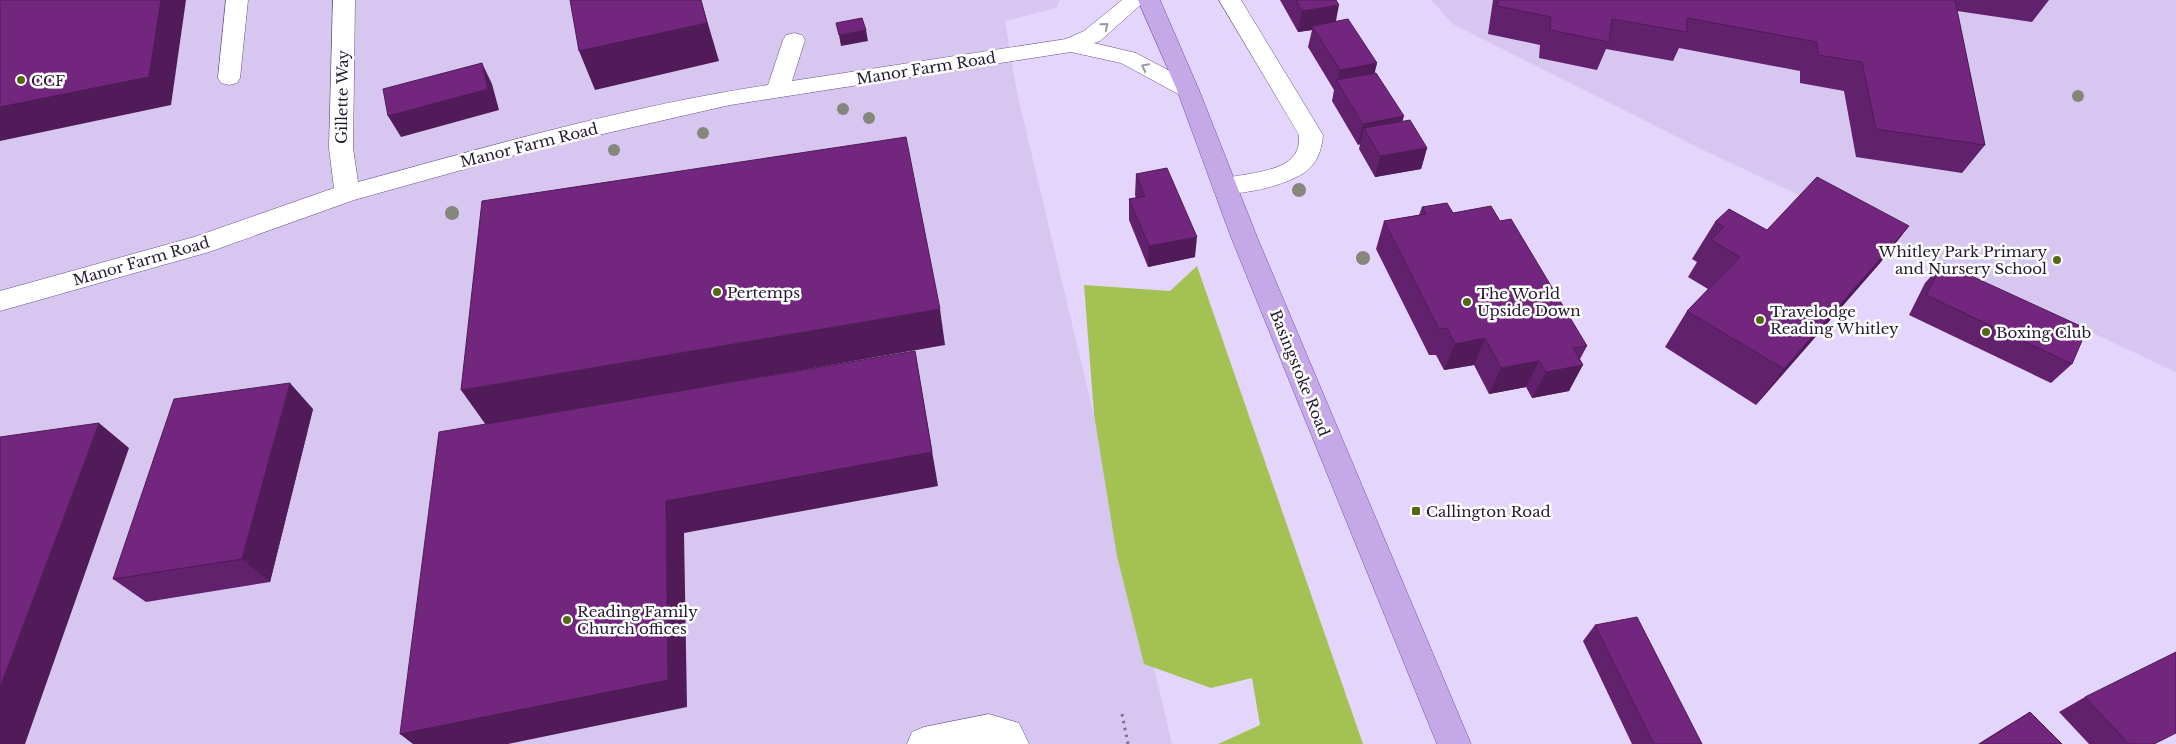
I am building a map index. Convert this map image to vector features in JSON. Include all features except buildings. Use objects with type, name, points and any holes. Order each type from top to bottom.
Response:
[{"type":"main road","name":"Basingstoke Road","points":[[1150,0],[1188,90],[1224,186],[1454,744]]},
{"type":"street","points":[[229,78],[237,0]]},
{"type":"street","name":"Gillette Way","points":[[344,0],[341,148],[347,193]]},
{"type":"street","name":"Manor Farm Road","points":[[0,301],[200,245],[347,193],[537,141],[730,98],[1072,45],[1092,36],[1134,0]]},
{"type":"street","points":[[1224,186],[1286,174],[1301,164],[1309,155],[1312,147],[1311,135],[1230,0]]},
{"type":"street","points":[[777,91],[794,40]]},
{"type":"street","name":"Manor Farm Road","points":[[1072,45],[1096,49],[1128,58],[1188,90]]},
{"type":"street","points":[[924,744],[989,731],[1007,736],[1012,744]]},
{"type":"path","points":[[1122,714],[1128,744]]},
{"type":"shaded area","points":[[0,0],[1060,0],[1056,8],[1005,21],[1017,93],[1172,744],[0,744]]},
{"type":"shaded area","name":"Whitley Park Primary and Nursery School","points":[[1431,0],[2176,0],[2176,372],[1699,148],[1453,24]]},
{"type":"green space","points":[[1197,266],[1363,744],[1218,744],[1260,725],[1252,678],[1211,688],[1144,664],[1117,556],[1094,414],[1084,285],[1170,291]]},
{"type":"place","name":"CCF","points":[[21,80]]},
{"type":"place","name":"Whitley Park Primary and Nursery School","points":[[2057,260]]},
{"type":"place","name":"Pertemps","points":[[717,292]]},
{"type":"place","name":"The World Upside Down","points":[[1467,302]]},
{"type":"place","name":"Travelodge Reading Whitley","points":[[1760,320]]},
{"type":"place","name":"Boxing Club","points":[[1986,332]]},
{"type":"place","name":"Callington Road","points":[[1416,511]]},
{"type":"place","name":"Reading Family Church offices","points":[[567,620]]}]
